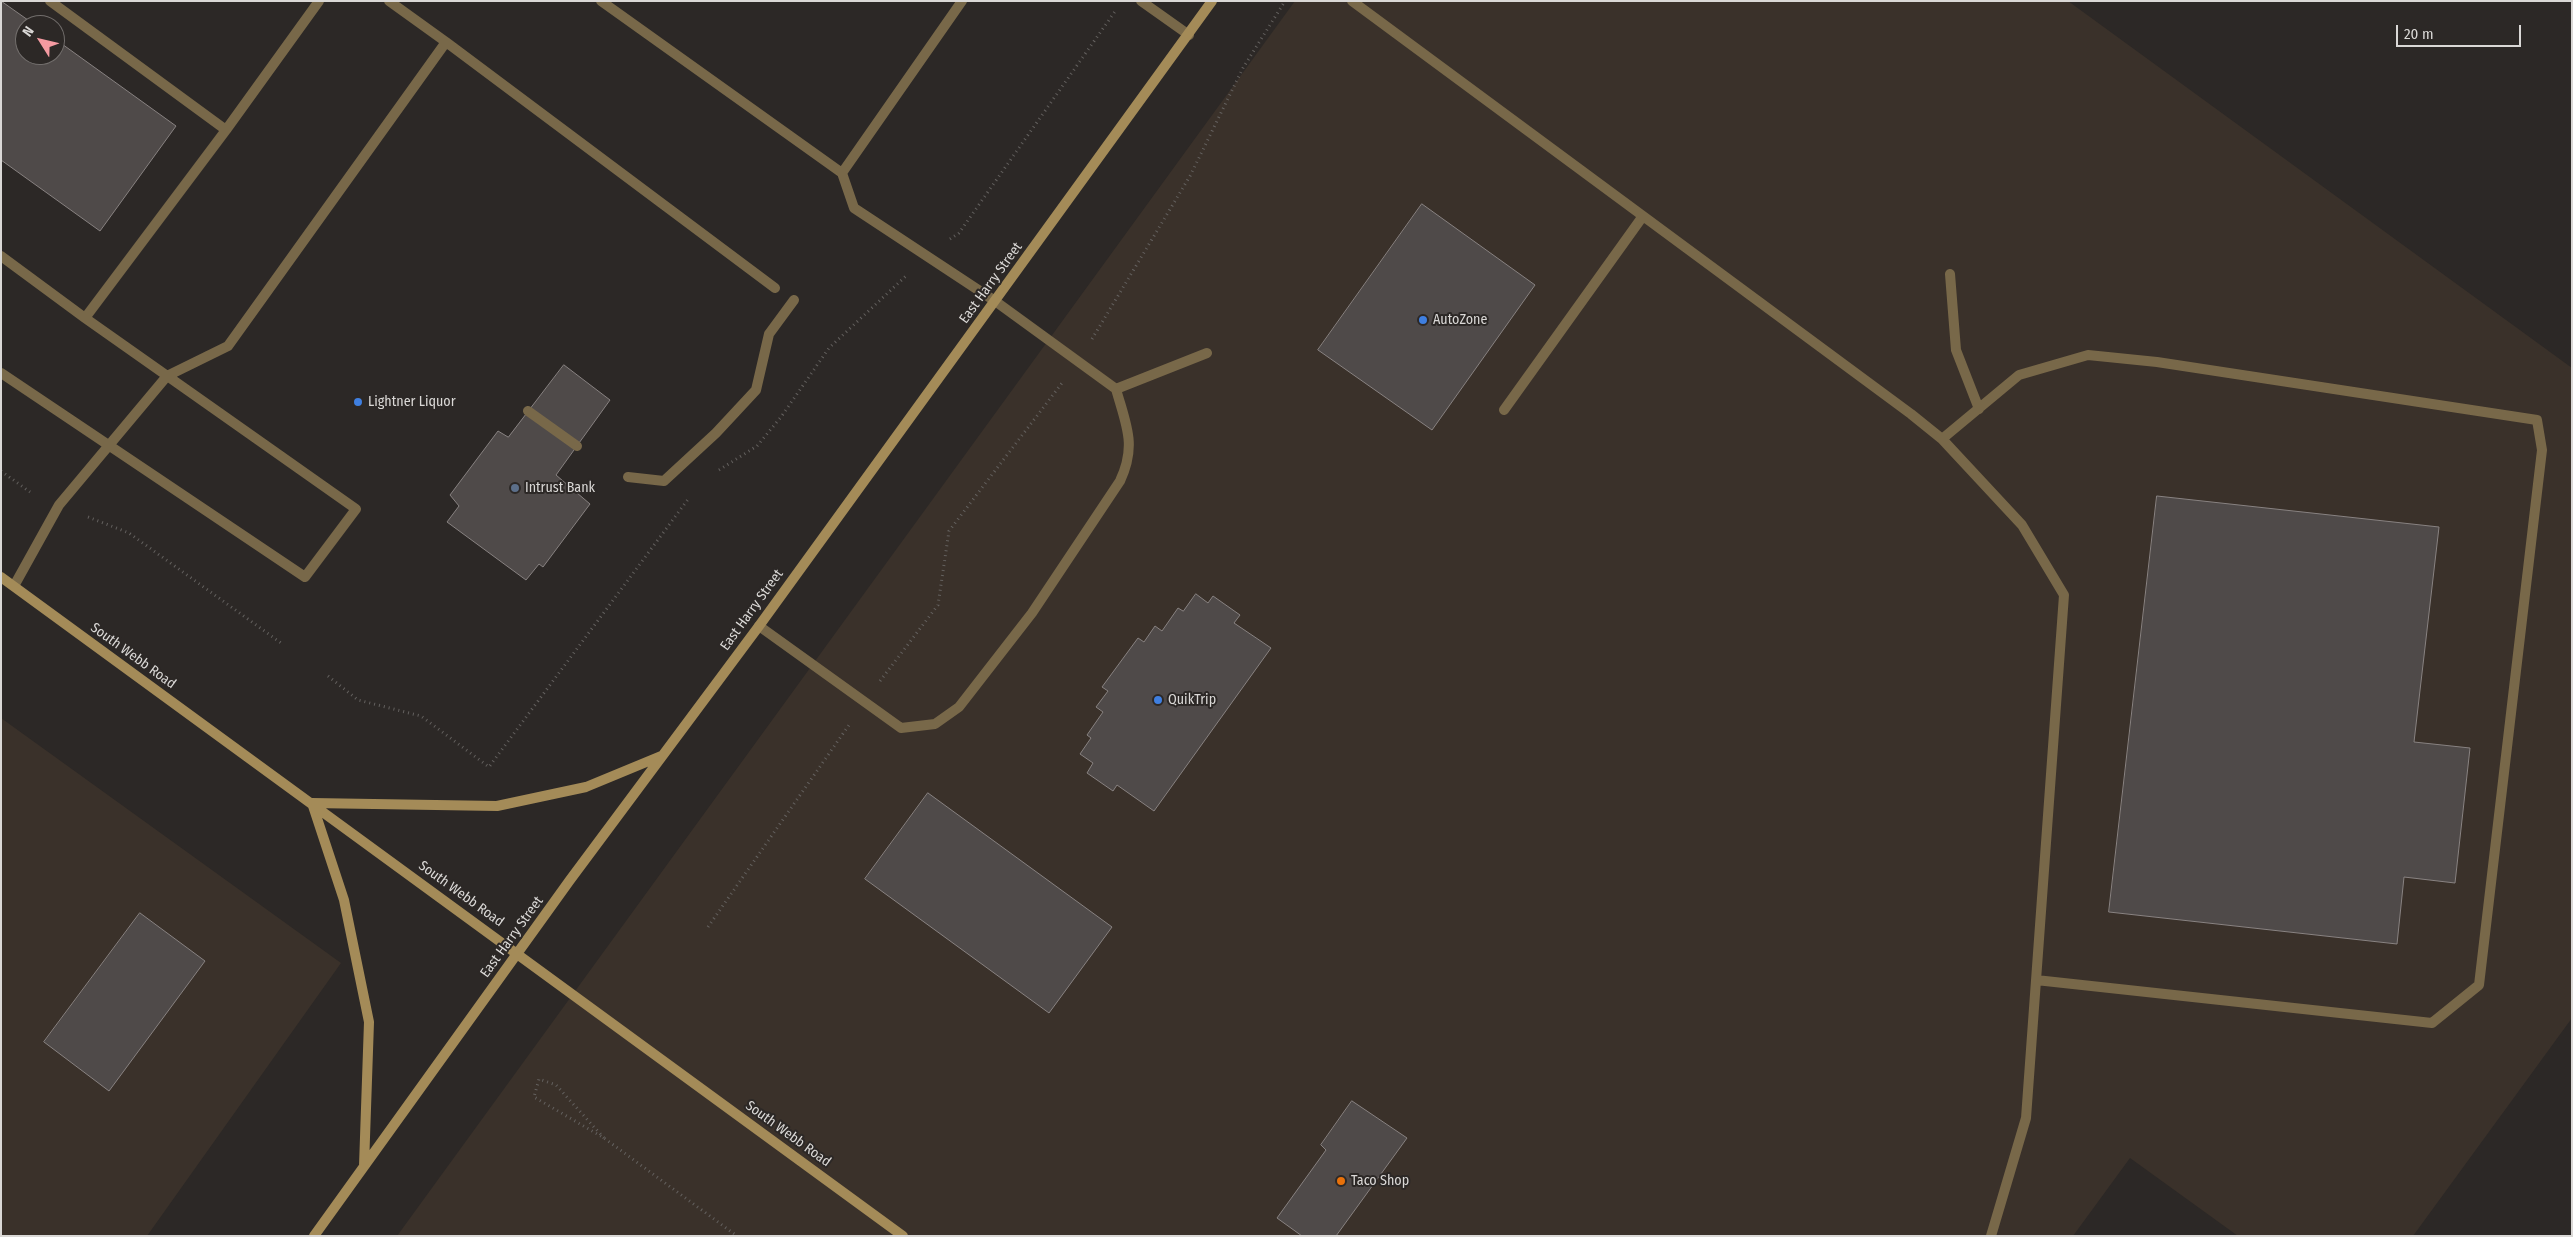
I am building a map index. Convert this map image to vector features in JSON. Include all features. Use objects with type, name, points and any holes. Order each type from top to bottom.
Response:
[{"type":"main road","name":"East Harry Street","points":[[314,1236],[518,952],[759,626],[1212,1]]},
{"type":"main road","name":"South Webb Road","points":[[1,576],[518,952],[904,1236]]},
{"type":"main road","points":[[364,1167],[369,1022],[344,900],[312,803],[497,806],[586,787],[662,755]]},
{"type":"lane","points":[[50,1],[226,130]]},
{"type":"lane","points":[[85,318],[320,1]]},
{"type":"lane","points":[[388,1],[446,42],[775,288]]},
{"type":"lane","points":[[601,1],[842,172],[854,208],[995,302],[1116,389],[1130,442],[1126,468],[1120,481],[1032,613],[959,707],[935,724],[901,728],[759,626]]},
{"type":"lane","points":[[842,172],[962,1]]},
{"type":"lane","points":[[1141,1],[1189,35]]},
{"type":"lane","points":[[1352,1],[1942,439],[2022,525],[2064,595],[2026,1118],[1991,1236]]},
{"type":"lane","points":[[14,586],[59,505],[167,376],[228,346],[446,42]]},
{"type":"lane","points":[[1504,410],[1643,216]]},
{"type":"lane","points":[[1,256],[85,318],[356,509],[305,577],[1,373]]},
{"type":"lane","points":[[1950,274],[1956,350],[1978,409]]},
{"type":"lane","points":[[628,477],[664,481],[744,404],[756,390],[769,334],[794,300]]},
{"type":"lane","points":[[1116,389],[1207,353]]},
{"type":"lane","points":[[1942,439],[2019,375],[2088,356],[2167,364],[2537,420],[2542,450],[2479,985],[2432,1023],[2036,980]]},
{"type":"lane","points":[[528,411],[577,446]]},
{"type":"path","points":[[708,927],[864,703],[938,605],[949,531],[1051,399],[1098,330],[1190,176],[1243,68],[1285,1]]},
{"type":"path","points":[[1,471],[30,492]]},
{"type":"path","points":[[88,517],[129,533],[280,643]]},
{"type":"path","points":[[328,676],[358,700]]},
{"type":"path","points":[[604,1138],[556,1085],[540,1079],[534,1097],[604,1138],[734,1235]]},
{"type":"shaded area","points":[[1295,1],[2068,1],[2572,368],[2572,1018],[2413,1236],[2238,1236],[2130,1158],[2073,1236],[397,1236]]},
{"type":"shaded area","points":[[1,718],[341,963],[147,1236],[1,1236]]},
{"type":"building","points":[[1,1],[21,15],[15,15],[15,65],[65,65],[65,46],[176,126],[100,231],[1,160]]},
{"type":"building","points":[[1422,204],[1535,285],[1432,430],[1318,350]]},
{"type":"building","points":[[564,365],[610,400],[556,475],[590,504],[543,567],[539,564],[526,580],[447,522],[459,506],[450,495],[498,431],[508,437]]},
{"type":"building","points":[[2157,496],[2439,527],[2414,742],[2470,748],[2455,883],[2404,877],[2397,944],[2109,912]]},
{"type":"building","points":[[1196,594],[1208,603],[1213,596],[1240,615],[1234,623],[1271,648],[1154,811],[1117,785],[1113,791],[1087,773],[1093,763],[1080,754],[1091,738],[1087,735],[1103,712],[1096,707],[1108,691],[1102,687],[1138,638],[1144,642],[1155,626],[1162,631],[1178,608],[1183,611]]},
{"type":"building","points":[[928,793],[1112,927],[1049,1013],[865,879]]},
{"type":"building","points":[[140,913],[205,961],[109,1091],[44,1042]]},
{"type":"building","points":[[1352,1101],[1407,1138],[1336,1236],[1302,1236],[1277,1218],[1326,1150],[1321,1145]]},
{"type":"place","name":"AutoZone","points":[[1423,320]]},
{"type":"place","name":"Lightner Liquor","points":[[358,402]]},
{"type":"place","name":"Intrust Bank","points":[[515,488]]},
{"type":"place","name":"QuikTrip","points":[[1158,700]]},
{"type":"place","name":"Taco Shop","points":[[1341,1181]]}]
